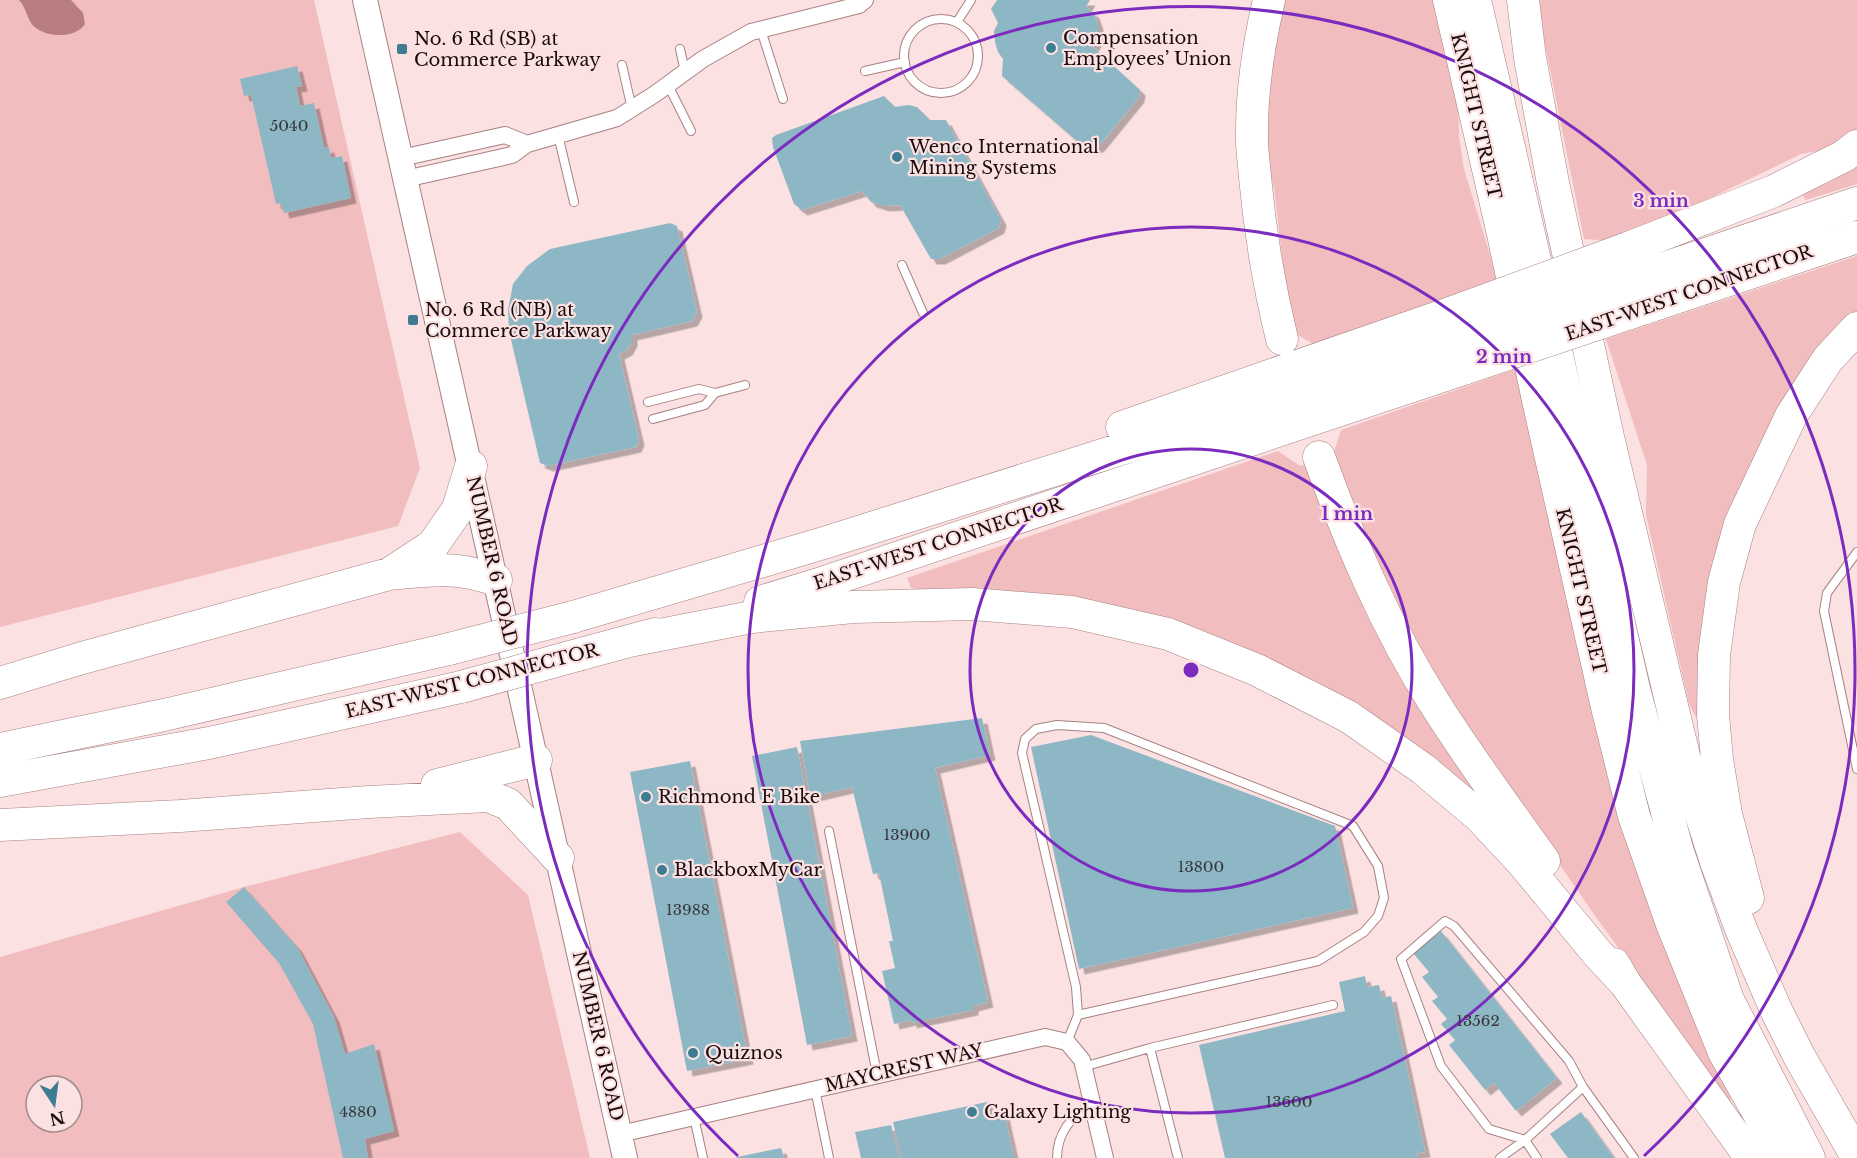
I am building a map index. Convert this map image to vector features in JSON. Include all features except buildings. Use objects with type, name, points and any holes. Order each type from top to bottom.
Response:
[{"type":"highway","points":[[1269,0],[1260,38],[1251,133],[1268,278],[1282,339]]},
{"type":"highway","name":"KNIGHT STREET","points":[[1449,0],[1602,684],[1634,816],[1671,924],[1724,1052],[1784,1158]]},
{"type":"highway","name":"KNIGHT STREET","points":[[1475,0],[1635,693],[1677,849],[1728,1000],[1809,1158]]},
{"type":"highway","points":[[1523,0],[1530,58],[1553,183],[1608,437],[1689,777],[1716,862],[1741,929],[1776,1010],[1799,1056],[1857,1157]]},
{"type":"highway","points":[[1459,339],[1632,263],[1844,156],[1857,146]]},
{"type":"highway","name":"EAST-WEST CONNECTOR","points":[[1632,263],[1857,204]]},
{"type":"highway","name":"EAST-WEST CONNECTOR","points":[[0,749],[176,712],[449,649],[573,617],[827,542],[985,474],[1459,339],[1642,309],[1857,237]]},
{"type":"highway","points":[[1799,1056],[1783,1002],[1764,954],[1726,814],[1713,715],[1714,655],[1724,582],[1740,524],[1791,416],[1828,359],[1857,328]]},
{"type":"highway","name":"EAST-WEST CONNECTOR","points":[[0,781],[209,743],[461,687],[634,640],[825,582],[1459,339]]},
{"type":"highway","points":[[1318,457],[1336,506],[1384,612],[1434,703],[1494,792],[1600,940],[1625,982],[1751,1158]]},
{"type":"highway","points":[[389,574],[433,545],[458,509],[471,466]]},
{"type":"highway","points":[[0,683],[82,658],[389,574],[439,569],[472,572],[496,580]]},
{"type":"highway","points":[[634,640],[763,615],[853,607],[972,604],[1072,612],[1168,634],[1257,670],[1349,717],[1423,769],[1480,817],[1625,982]]},
{"type":"highway","points":[[369,802],[536,760]]},
{"type":"highway","points":[[0,825],[488,796],[508,804],[558,858]]},
{"type":"main road","name":"NUMBER 6 ROAD","points":[[365,0],[625,1158]]},
{"type":"street","points":[[403,169],[505,135],[527,144],[617,118],[729,44],[752,32],[859,5],[865,0]]},
{"type":"street","name":"MAYCREST WAY","points":[[620,1134],[1029,1040],[1045,1037],[1067,1042]]},
{"type":"street","points":[[1067,1042],[1082,1060],[1105,1158]]},
{"type":"lane","points":[[957,22],[971,0]]},
{"type":"lane","points":[[946,19],[957,22],[968,30],[975,40],[978,52],[977,65],[964,86],[946,92],[928,90],[917,84],[909,74],[905,62],[908,40],[915,30],[924,23],[935,20],[946,19]]},
{"type":"lane","points":[[761,30],[783,99]]},
{"type":"lane","points":[[680,49],[685,73]]},
{"type":"lane","points":[[865,71],[905,62]]},
{"type":"lane","points":[[622,65],[632,109]]},
{"type":"lane","points":[[668,85],[691,131]]},
{"type":"lane","points":[[558,135],[574,202]]},
{"type":"lane","points":[[902,265],[923,313]]},
{"type":"lane","points":[[648,402],[699,389],[715,393],[746,385]]},
{"type":"lane","points":[[652,419],[705,405],[715,393]]},
{"type":"lane","points":[[1857,552],[1827,593],[1824,611],[1857,769]]},
{"type":"lane","points":[[1067,1042],[1078,1015],[1076,987],[1022,753],[1025,739],[1036,729],[1057,725],[1104,728],[1353,826],[1378,866],[1384,898],[1378,916],[1364,932],[1318,961],[1078,1015]]},
{"type":"lane","points":[[830,831],[877,1074]]},
{"type":"lane","points":[[1537,1158],[1525,1140],[1489,1129],[1441,1066],[1401,959],[1445,921],[1454,926],[1569,1061],[1583,1087],[1634,1158]]},
{"type":"lane","points":[[1083,1067],[1150,1048],[1333,1005]]},
{"type":"lane","points":[[1150,1048],[1178,1158]]},
{"type":"lane","points":[[1500,1158],[1525,1140],[1583,1087]]},
{"type":"lane","points":[[814,1089],[829,1158]]},
{"type":"lane","points":[[1057,1158],[1057,1147],[1067,1124],[1092,1104]]},
{"type":"lane","points":[[694,1117],[703,1158]]},
{"type":"shaded area","points":[[0,0],[314,0],[420,468],[398,526],[0,627]]},
{"type":"shaded area","points":[[19,0],[71,0],[83,13],[85,24],[81,29],[69,34],[48,34],[36,28]]},
{"type":"shaded area","points":[[1281,0],[1436,0],[1458,98],[1459,137],[1464,169],[1499,284],[1317,346],[1296,334],[1285,283],[1274,187],[1265,157],[1272,34]]},
{"type":"shaded area","points":[[1536,0],[1857,0],[1857,134],[1839,147],[1801,154],[1663,221],[1615,241],[1584,239]]},
{"type":"shaded area","points":[[1857,166],[1857,184],[1806,200],[1803,196],[1804,193],[1830,182]]},
{"type":"shaded area","points":[[1857,256],[1857,314],[1771,429],[1698,717],[1696,717],[1689,704],[1646,515],[1647,465],[1606,339]]},
{"type":"shaded area","points":[[1519,368],[1684,994],[1731,1099],[1729,1100],[1598,920],[1457,716],[1393,606],[1333,455],[1341,430]]},
{"type":"shaded area","points":[[1278,451],[1300,466],[1309,464],[1486,803],[1365,709],[1316,681],[1263,657],[922,591],[911,588],[907,578]]},
{"type":"shaded area","points":[[460,832],[528,895],[590,1158],[0,1158],[0,957],[244,887]]},
{"type":"place","name":"Compensation Employees’ Union","points":[[1051,48]]},
{"type":"place","name":"No. 6 Rd (SB) at Commerce Parkway","points":[[402,49]]},
{"type":"place","name":"Wenco International Mining Systems","points":[[897,157]]},
{"type":"place","name":"No. 6 Rd (NB) at Commerce Parkway","points":[[413,320]]},
{"type":"place","name":"Richmond E Bike","points":[[646,797]]},
{"type":"place","name":"BlackboxMyCar","points":[[662,870]]},
{"type":"place","name":"Quiznos","points":[[693,1053]]},
{"type":"place","name":"Galaxy Lighting","points":[[972,1112]]}]
